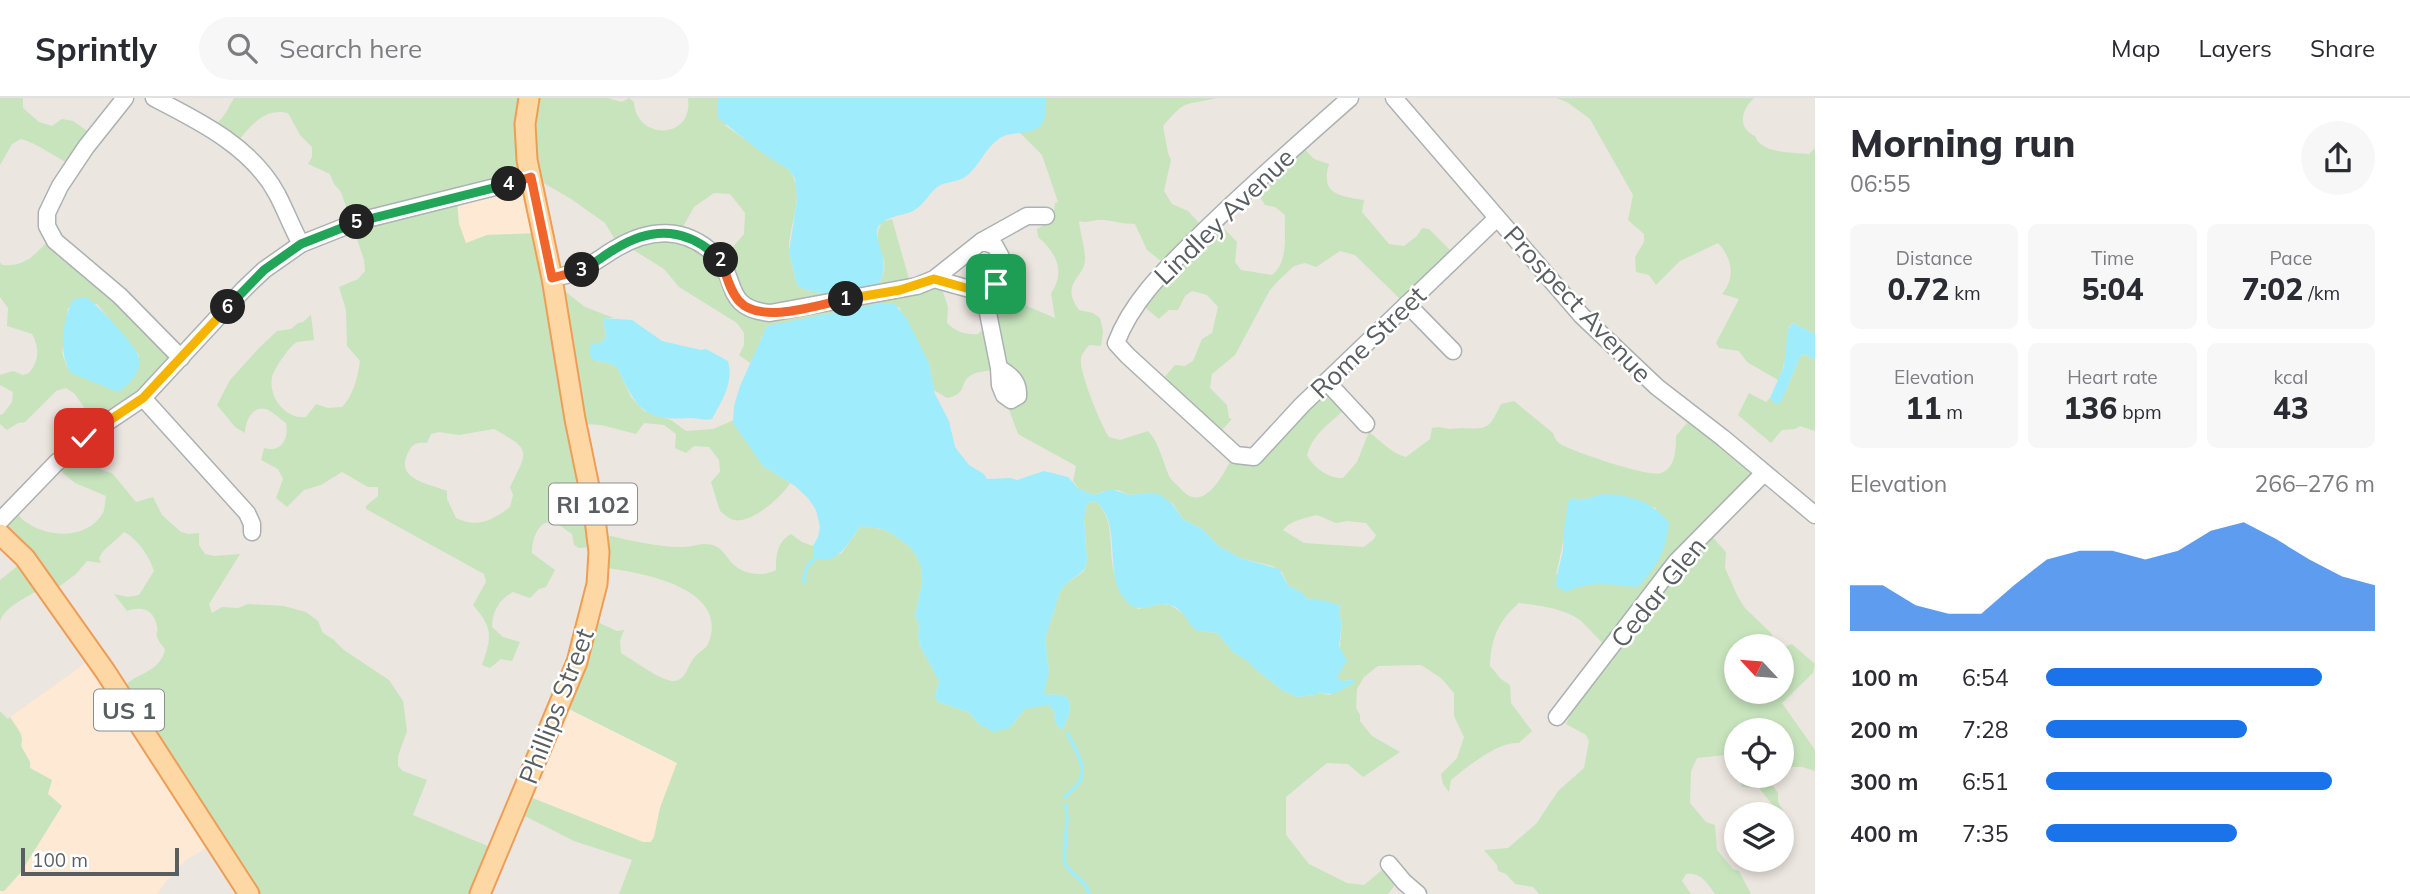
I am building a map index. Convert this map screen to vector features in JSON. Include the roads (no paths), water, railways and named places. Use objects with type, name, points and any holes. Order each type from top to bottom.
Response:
[{"type":"main road","name":"Phillips Street","points":[[480,894],[578,662],[597,583],[599,552],[552,278],[527,160],[525,124],[529,98]]},
{"type":"main road","name":"US 1","points":[[0,534],[25,558],[105,671],[249,894]]},
{"type":"street","points":[[125,98],[86,147],[60,186],[47,213],[47,226],[55,241],[120,296],[181,358]]},
{"type":"street","points":[[153,98],[200,121],[243,152],[276,193],[301,244]]},
{"type":"street","name":"Lindley Avenue","points":[[1236,456],[1116,343],[1130,313],[1166,269],[1230,206],[1350,98]]},
{"type":"street","name":"Prospect Avenue","points":[[1394,98],[1582,316],[1657,387],[1815,515]]},
{"type":"street","points":[[0,521],[65,454],[143,398],[244,289],[264,270],[301,244],[359,221],[531,177]]},
{"type":"street","points":[[552,278],[575,273],[638,237],[670,232],[685,236],[708,248],[722,261],[737,299],[755,312],[770,313],[900,290],[934,279],[982,241],[1027,216],[1046,216]]},
{"type":"street","name":"Rome Street","points":[[1236,456],[1254,457],[1302,405],[1497,218]]},
{"type":"street","points":[[982,241],[995,246],[1001,257],[1003,272],[996,284],[984,293]]},
{"type":"street","points":[[934,279],[984,293]]},
{"type":"street","points":[[984,293],[999,368]]},
{"type":"street","points":[[1408,304],[1453,351]]},
{"type":"street","points":[[1327,382],[1366,424]]},
{"type":"street","points":[[143,398],[247,513],[252,532]]},
{"type":"street","name":"Cedar Glen","points":[[1557,717],[1676,562],[1764,473]]},
{"type":"street","points":[[1389,864],[1418,894]]},
{"type":"water","points":[[718,98],[1046,98],[1046,112],[1038,128],[1002,137],[965,177],[939,186],[913,211],[890,218],[878,227],[878,241],[884,266],[877,286],[825,293],[797,285],[789,252],[797,200],[795,179],[789,170],[718,118]]},
{"type":"water","points":[[86,297],[115,325],[138,355],[137,372],[118,392],[71,373],[67,365],[63,346],[64,326],[74,299]]},
{"type":"water","points":[[882,303],[894,303],[907,319],[929,363],[935,394],[949,421],[955,447],[969,465],[984,474],[987,479],[1017,480],[1044,471],[1068,477],[1079,489],[1094,495],[1111,489],[1129,495],[1161,495],[1183,519],[1202,529],[1220,547],[1243,559],[1279,569],[1288,585],[1308,599],[1341,606],[1339,646],[1347,661],[1337,677],[1341,681],[1354,680],[1354,683],[1333,693],[1318,692],[1316,695],[1297,697],[1282,690],[1233,652],[1217,633],[1197,631],[1175,607],[1160,604],[1134,607],[1121,594],[1116,583],[1108,521],[1095,501],[1087,503],[1084,518],[1087,561],[1084,570],[1060,592],[1045,639],[1049,672],[1044,694],[1062,695],[1069,699],[1070,712],[1062,731],[1055,722],[1054,711],[1048,705],[1025,709],[1010,728],[994,732],[980,725],[968,712],[938,702],[935,697],[939,681],[921,648],[918,636],[919,624],[915,616],[922,584],[921,567],[910,547],[882,529],[861,526],[835,557],[821,560],[813,557],[813,546],[820,527],[816,510],[795,486],[763,466],[733,423],[734,406],[740,386],[767,326]]},
{"type":"water","points":[[603,318],[632,320],[662,341],[706,349],[728,361],[728,384],[712,419],[674,419],[651,414],[643,409],[636,402],[617,367],[594,361],[589,353],[591,343],[600,343],[606,337]]},
{"type":"water","points":[[1793,323],[1815,334],[1815,360],[1804,354],[1800,357],[1782,400],[1776,405],[1770,398],[1784,366],[1788,329]]},
{"type":"water","points":[[1603,494],[1640,500],[1662,515],[1669,522],[1663,550],[1656,565],[1638,587],[1593,585],[1566,592],[1556,586],[1570,498],[1583,500]]},
{"type":"waterway","points":[[803,582],[807,567],[815,558]]},
{"type":"waterway","points":[[1065,797],[1078,784],[1082,774],[1081,762],[1068,734]]},
{"type":"waterway","points":[[1066,805],[1064,861],[1085,884],[1089,894]]}]
